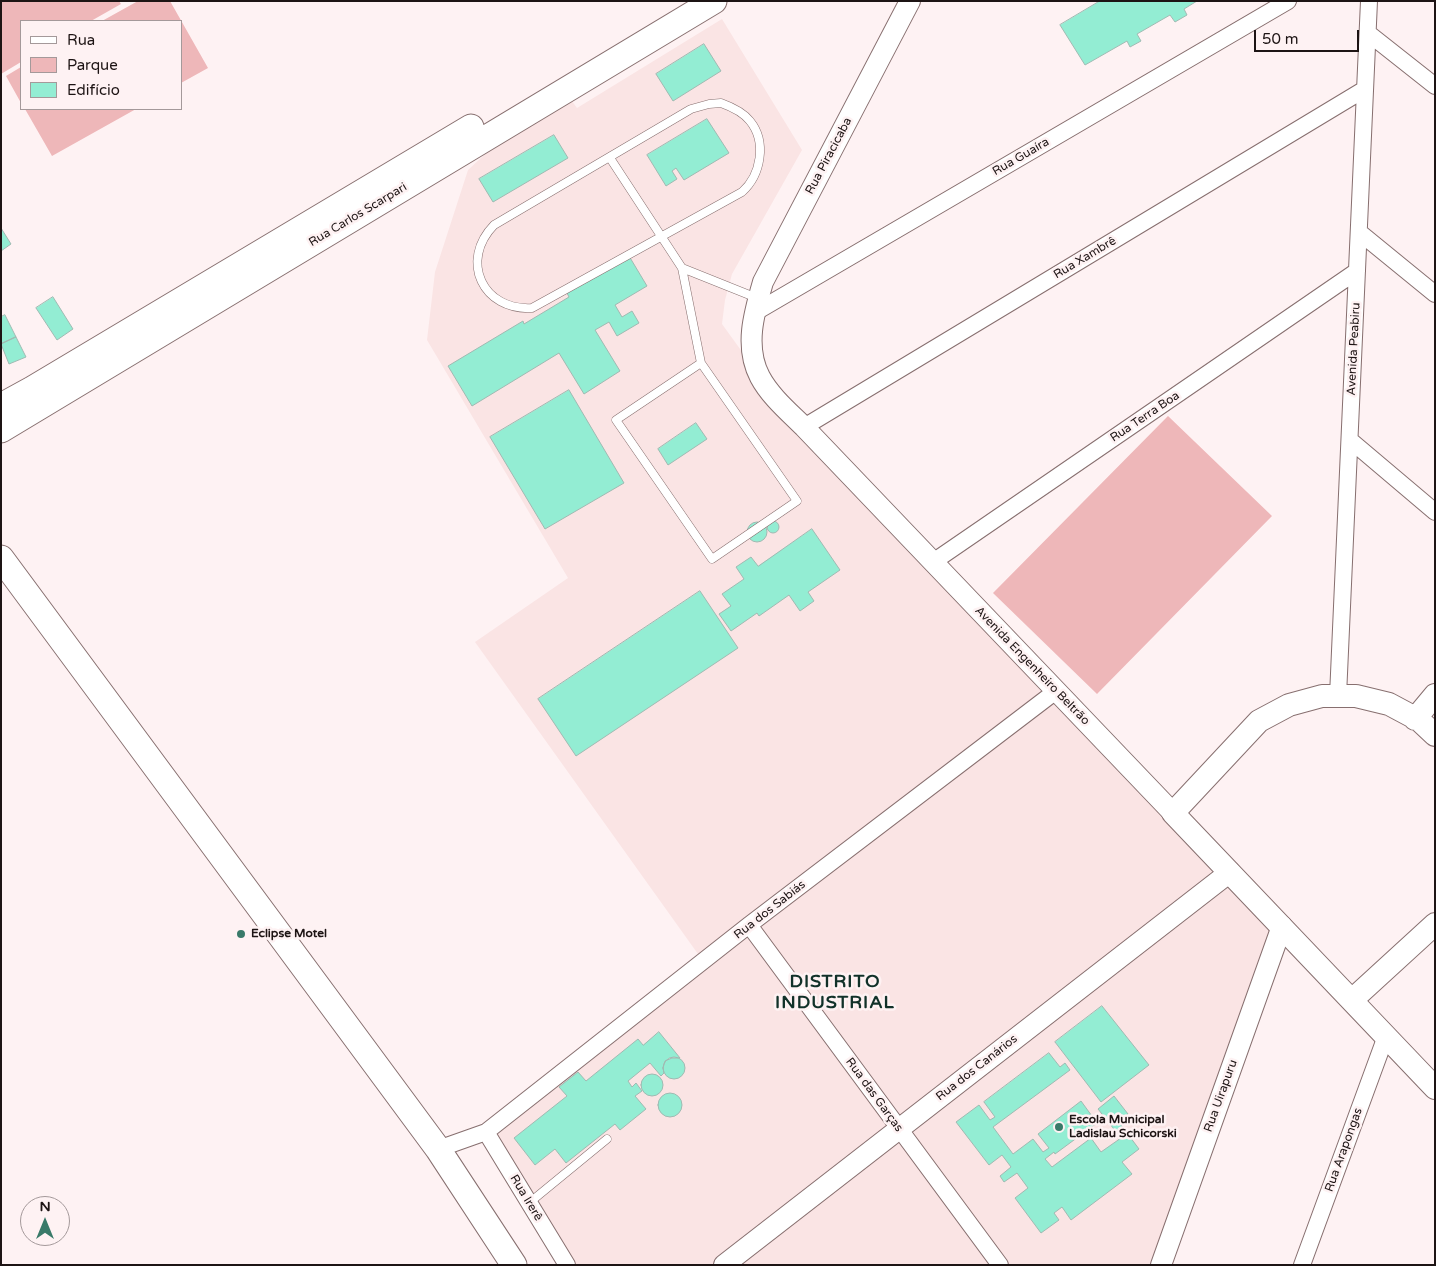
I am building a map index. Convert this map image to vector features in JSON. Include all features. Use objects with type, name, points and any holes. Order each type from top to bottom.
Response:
[{"type":"main road","name":"Rua Carlos Scarpari","points":[[1,430],[64,381],[682,1]]},
{"type":"main road","name":"Rua Carlos Scarpari","points":[[1,406],[64,381],[714,1]]},
{"type":"main road","points":[[1,558],[438,1149],[514,1265]]},
{"type":"main road","points":[[1415,718],[1435,695]]},
{"type":"main road","points":[[1173,813],[1259,721],[1289,705],[1322,696],[1356,696],[1389,704],[1415,718],[1434,734]]},
{"type":"main road","name":"Avenida Engenheiro Beltrão","points":[[1173,813],[1435,1088]]},
{"type":"main road","points":[[1352,1000],[1435,924]]},
{"type":"street","name":"Rua Piracicaba","points":[[756,306],[763,282],[910,1]]},
{"type":"street","name":"Rua Guaíra","points":[[756,306],[1288,1]]},
{"type":"street","name":"Avenida Peabiru","points":[[1338,696],[1369,1]]},
{"type":"street","points":[[1368,33],[1435,86]]},
{"type":"street","name":"Rua Xambrê","points":[[804,427],[1365,89]]},
{"type":"street","points":[[1359,232],[1435,294]]},
{"type":"street","name":"Rua Terra Boa","points":[[933,562],[1357,271]]},
{"type":"street","name":"Avenida Engenheiro Beltrão","points":[[756,306],[752,347],[760,378],[769,389],[1173,813]]},
{"type":"street","points":[[1350,440],[1435,512]]},
{"type":"street","name":"Rua dos Sabiás","points":[[438,1149],[486,1132],[749,926],[1056,691]]},
{"type":"street","name":"Rua dos Canários","points":[[724,1265],[1230,872]]},
{"type":"street","name":"Rua das Garças","points":[[749,926],[1000,1265]]},
{"type":"street","name":"Rua Uirapuru","points":[[1161,1265],[1282,926]]},
{"type":"street","name":"Rua Arapongas","points":[[1302,1265],[1386,1036]]},
{"type":"street","name":"Rua Irerê","points":[[486,1132],[567,1265]]},
{"type":"lane","points":[[721,103],[741,113],[757,133],[760,145],[759,160],[752,181],[742,192],[532,308],[522,309],[498,300],[488,291],[480,278],[477,266],[480,242],[487,233],[499,222],[610,158],[691,109],[709,104],[721,103]]},
{"type":"lane","points":[[610,158],[682,268],[701,363],[797,501],[712,559],[616,420],[701,363]]},
{"type":"lane","points":[[682,268],[756,306]]},
{"type":"lane","points":[[529,1203],[607,1139]]},
{"type":"shaded area","points":[[722,19],[802,150],[732,274],[725,300],[722,324],[769,389],[1282,926],[1161,1265],[567,1265],[486,1132],[703,961],[475,642],[568,578],[427,340],[435,272],[468,170],[560,85],[577,108]]},
{"type":"green space","points":[[1,1],[119,1],[121,4],[93,20],[20,20],[20,63],[1,74]]},
{"type":"green space","points":[[138,1],[170,1],[181,20],[104,20]]},
{"type":"green space","points":[[182,22],[208,68],[182,82]]},
{"type":"green space","points":[[20,68],[20,101],[6,76]]},
{"type":"green space","points":[[26,110],[134,110],[52,156]]},
{"type":"green space","points":[[1168,416],[1272,516],[1097,694],[993,593]]},
{"type":"building","points":[[1100,1],[1197,1],[1184,9],[1187,15],[1175,22],[1170,15],[1137,34],[1141,41],[1130,47],[1127,41],[1085,65],[1060,25]]},
{"type":"building","points":[[704,44],[721,71],[673,101],[656,74]]},
{"type":"building","points":[[707,119],[729,153],[684,180],[676,168],[672,171],[677,179],[666,186],[647,155]]},
{"type":"building","points":[[554,135],[568,158],[493,202],[479,179]]},
{"type":"building","points":[[1,228],[11,244],[1,251]]},
{"type":"building","points":[[629,256],[647,286],[615,305],[622,317],[632,311],[639,323],[617,336],[609,322],[595,330],[620,371],[584,394],[559,353],[472,406],[448,366],[523,321],[524,324],[569,297],[567,293]]},
{"type":"building","points":[[53,297],[73,329],[57,340],[36,308]]},
{"type":"building","points":[[5,315],[16,337],[1,344],[1,317]]},
{"type":"building","points":[[16,337],[26,357],[9,364],[1,344]]},
{"type":"building","points":[[569,390],[624,483],[545,529],[490,437]]},
{"type":"building","points":[[696,423],[707,439],[668,465],[658,449]]},
{"type":"building","points":[[771,521],[775,521],[779,527],[775,533],[771,533],[767,529],[767,525]]},
{"type":"building","points":[[757,522],[764,525],[767,532],[764,539],[757,542],[750,539],[747,532],[750,525]]},
{"type":"building","points":[[812,529],[840,570],[808,592],[814,601],[800,611],[789,595],[759,616],[757,613],[731,631],[719,614],[731,606],[722,594],[744,579],[736,567],[751,557],[758,566]]},
{"type":"building","points":[[700,591],[738,648],[576,756],[538,699]]},
{"type":"building","points":[[1102,1006],[1149,1065],[1101,1102],[1055,1042]]},
{"type":"building","points":[[659,1032],[680,1058],[672,1058],[665,1061],[664,1073],[661,1076],[650,1063],[628,1081],[632,1087],[636,1083],[642,1091],[635,1096],[646,1109],[620,1130],[615,1124],[566,1163],[555,1149],[535,1165],[514,1138],[567,1096],[559,1087],[578,1072],[586,1081],[638,1039],[643,1045]]},
{"type":"building","points":[[1049,1053],[1060,1067],[1065,1063],[1070,1070],[993,1127],[1013,1154],[1033,1139],[1043,1152],[1049,1148],[1038,1134],[1081,1101],[1097,1123],[1055,1154],[1054,1152],[1045,1159],[1052,1167],[1091,1138],[1101,1152],[1121,1138],[1098,1109],[1114,1096],[1128,1114],[1118,1121],[1139,1149],[1122,1162],[1132,1174],[1071,1220],[1062,1207],[1054,1213],[1059,1220],[1041,1233],[1015,1198],[1028,1188],[1017,1173],[1004,1182],[1000,1176],[1011,1167],[1002,1155],[989,1165],[956,1122],[979,1105],[990,1120],[995,1117],[984,1102]]},
{"type":"building","points":[[674,1057],[682,1060],[685,1068],[682,1076],[674,1079],[666,1076],[663,1068],[666,1060]]},
{"type":"building","points":[[648,1074],[656,1074],[663,1081],[663,1089],[656,1096],[648,1096],[641,1089],[641,1081]]},
{"type":"building","points":[[670,1093],[679,1096],[682,1105],[679,1114],[670,1117],[661,1114],[658,1105],[661,1096]]},
{"type":"place","name":"Eclipse Motel","points":[[241,934]]},
{"type":"place","name":"Escola Municipal Ladislau Schicorski","points":[[1059,1127]]},
{"type":"district","name":"DISTRITO INDUSTRIAL","points":[[835,992]]}]
